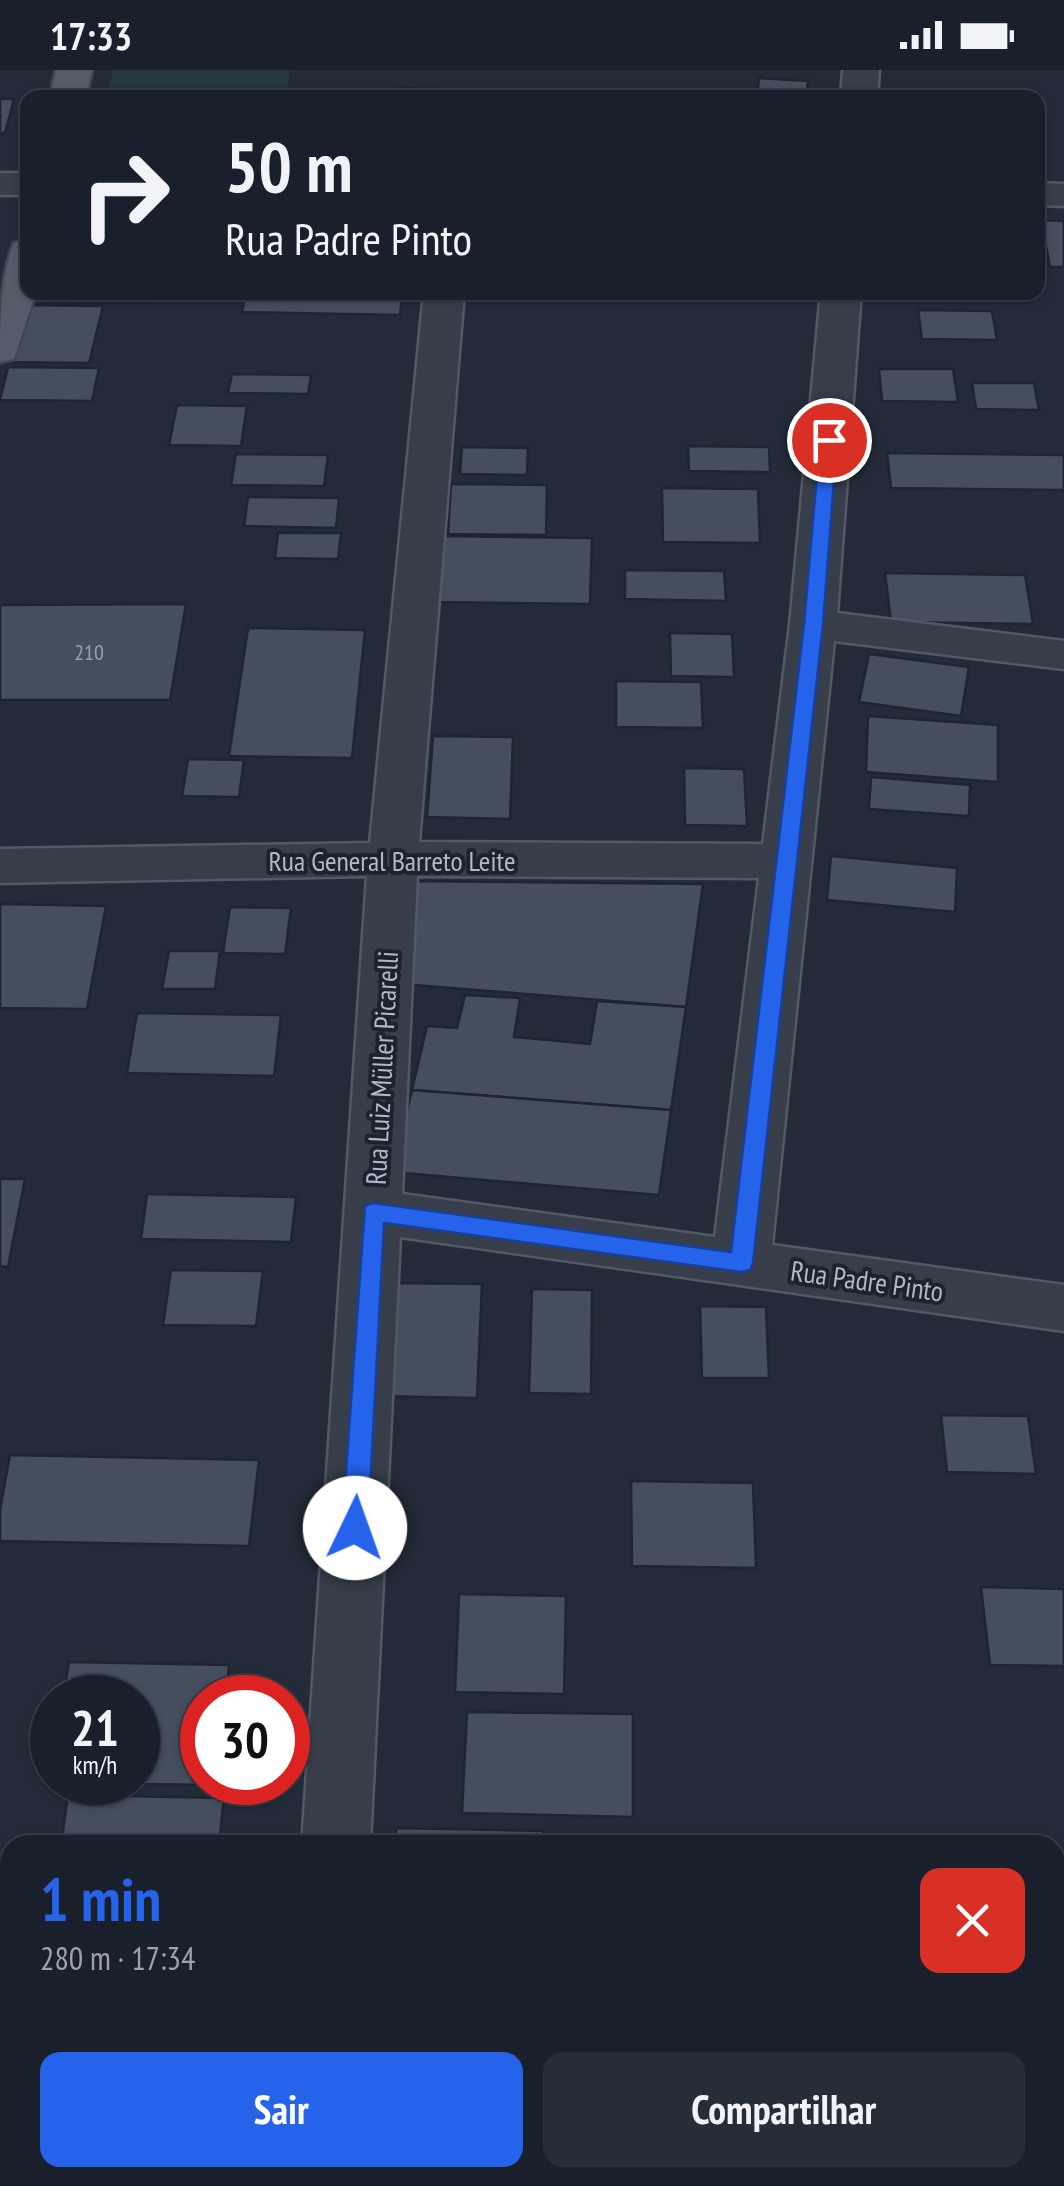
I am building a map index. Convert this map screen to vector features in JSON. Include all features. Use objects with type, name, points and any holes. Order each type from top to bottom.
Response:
[{"type":"main road","points":[[0,350],[20,279]]},
{"type":"street","name":"Rua Luiz Müller Picarelli","points":[[337,1835],[393,859],[443,300]]},
{"type":"street","points":[[741,1263],[813,624],[840,300]]},
{"type":"street","points":[[813,624],[1064,655]]},
{"type":"street","name":"Rua General Barreto Leite","points":[[0,866],[393,859],[784,861]]},
{"type":"street","name":"Rua Padre Pinto","points":[[373,1212],[1064,1308]]},
{"type":"shaded area","points":[[113,70],[290,70],[287,90],[109,90]]},
{"type":"building","points":[[759,78],[808,81],[807,90],[758,90]]},
{"type":"building","points":[[0,99],[14,99],[5,133],[0,133]]},
{"type":"building","points":[[1045,220],[1064,221],[1064,267],[1050,267]]},
{"type":"building","points":[[23,300],[152,300],[151,303]]},
{"type":"building","points":[[244,300],[402,300],[400,315],[242,312]]},
{"type":"building","points":[[13,305],[103,306],[89,363],[0,362]]},
{"type":"building","points":[[918,310],[992,311],[997,340],[922,339]]},
{"type":"building","points":[[8,367],[99,368],[92,401],[0,400]]},
{"type":"building","points":[[879,369],[953,369],[958,402],[882,401]]},
{"type":"building","points":[[232,374],[311,375],[308,394],[228,393]]},
{"type":"building","points":[[972,383],[1034,383],[1039,410],[976,409]]},
{"type":"building","points":[[177,405],[247,406],[241,446],[169,445]]},
{"type":"building","points":[[688,446],[769,447],[770,472],[689,471]]},
{"type":"building","points":[[462,447],[528,448],[527,475],[460,474]]},
{"type":"building","points":[[887,453],[1064,455],[1064,490],[891,488]]},
{"type":"building","points":[[236,454],[328,455],[324,486],[231,485]]},
{"type":"building","points":[[451,484],[547,485],[546,535],[448,534]]},
{"type":"building","points":[[662,488],[758,489],[760,543],[663,542]]},
{"type":"building","points":[[248,497],[339,498],[336,528],[244,526]]},
{"type":"building","points":[[278,533],[341,533],[338,559],[275,558]]},
{"type":"building","points":[[438,536],[592,538],[590,604],[433,602]]},
{"type":"building","points":[[625,570],[724,571],[726,601],[625,599]]},
{"type":"building","points":[[885,573],[1025,575],[1033,624],[891,622]]},
{"type":"building","points":[[186,604],[170,700],[0,700],[0,605]]},
{"type":"building","points":[[248,628],[365,630],[352,758],[229,756]]},
{"type":"building","points":[[670,633],[732,634],[734,677],[671,676]]},
{"type":"building","points":[[869,654],[969,667],[961,716],[859,702]]},
{"type":"building","points":[[616,681],[701,682],[703,728],[616,727]]},
{"type":"building","points":[[868,716],[998,725],[998,782],[866,772]]},
{"type":"building","points":[[433,736],[513,737],[510,819],[427,817]]},
{"type":"building","points":[[188,759],[244,760],[239,797],[182,796]]},
{"type":"building","points":[[684,768],[744,769],[747,826],[685,825]]},
{"type":"building","points":[[871,777],[970,785],[969,816],[869,809]]},
{"type":"building","points":[[831,856],[957,868],[955,912],[827,900]]},
{"type":"building","points":[[398,881],[703,884],[686,1007],[390,983]]},
{"type":"building","points":[[0,904],[106,906],[87,1009],[0,1008]]},
{"type":"building","points":[[230,907],[291,908],[285,954],[223,953]]},
{"type":"building","points":[[169,951],[220,951],[215,989],[162,989]]},
{"type":"building","points":[[465,995],[520,998],[514,1037],[590,1044],[597,1001],[686,1007],[671,1110],[412,1090],[427,1026],[457,1028]]},
{"type":"building","points":[[137,1013],[281,1015],[274,1076],[127,1073]]},
{"type":"building","points":[[412,1090],[671,1110],[659,1195],[392,1172]]},
{"type":"building","points":[[0,1179],[25,1179],[8,1267],[0,1266]]},
{"type":"building","points":[[147,1194],[296,1197],[291,1242],[141,1239]]},
{"type":"building","points":[[171,1270],[263,1271],[256,1326],[163,1325]]},
{"type":"building","points":[[383,1283],[482,1284],[477,1398],[374,1396]]},
{"type":"building","points":[[532,1289],[592,1290],[591,1394],[529,1393]]},
{"type":"building","points":[[700,1306],[766,1307],[769,1378],[702,1378]]},
{"type":"building","points":[[941,1415],[1028,1416],[1036,1474],[947,1472]]},
{"type":"building","points":[[10,1455],[259,1460],[249,1546],[0,1541],[0,1510]]},
{"type":"building","points":[[631,1481],[753,1483],[756,1568],[632,1566]]},
{"type":"building","points":[[981,1587],[1064,1589],[1064,1666],[990,1665]]},
{"type":"building","points":[[459,1594],[566,1596],[564,1694],[455,1692]]},
{"type":"building","points":[[69,1662],[229,1665],[228,1675],[180,1675],[180,1785],[160,1784],[160,1675],[67,1675]]},
{"type":"building","points":[[467,1712],[633,1714],[633,1817],[462,1813]]},
{"type":"building","points":[[160,1797],[180,1797],[180,1805],[223,1805],[220,1835],[62,1835],[67,1805],[160,1805]]},
{"type":"building","points":[[396,1828],[543,1831],[543,1835],[396,1835]]},
{"type":"route","points":[[355,1528],[373,1212],[741,1263],[813,624],[829,440]]}]
